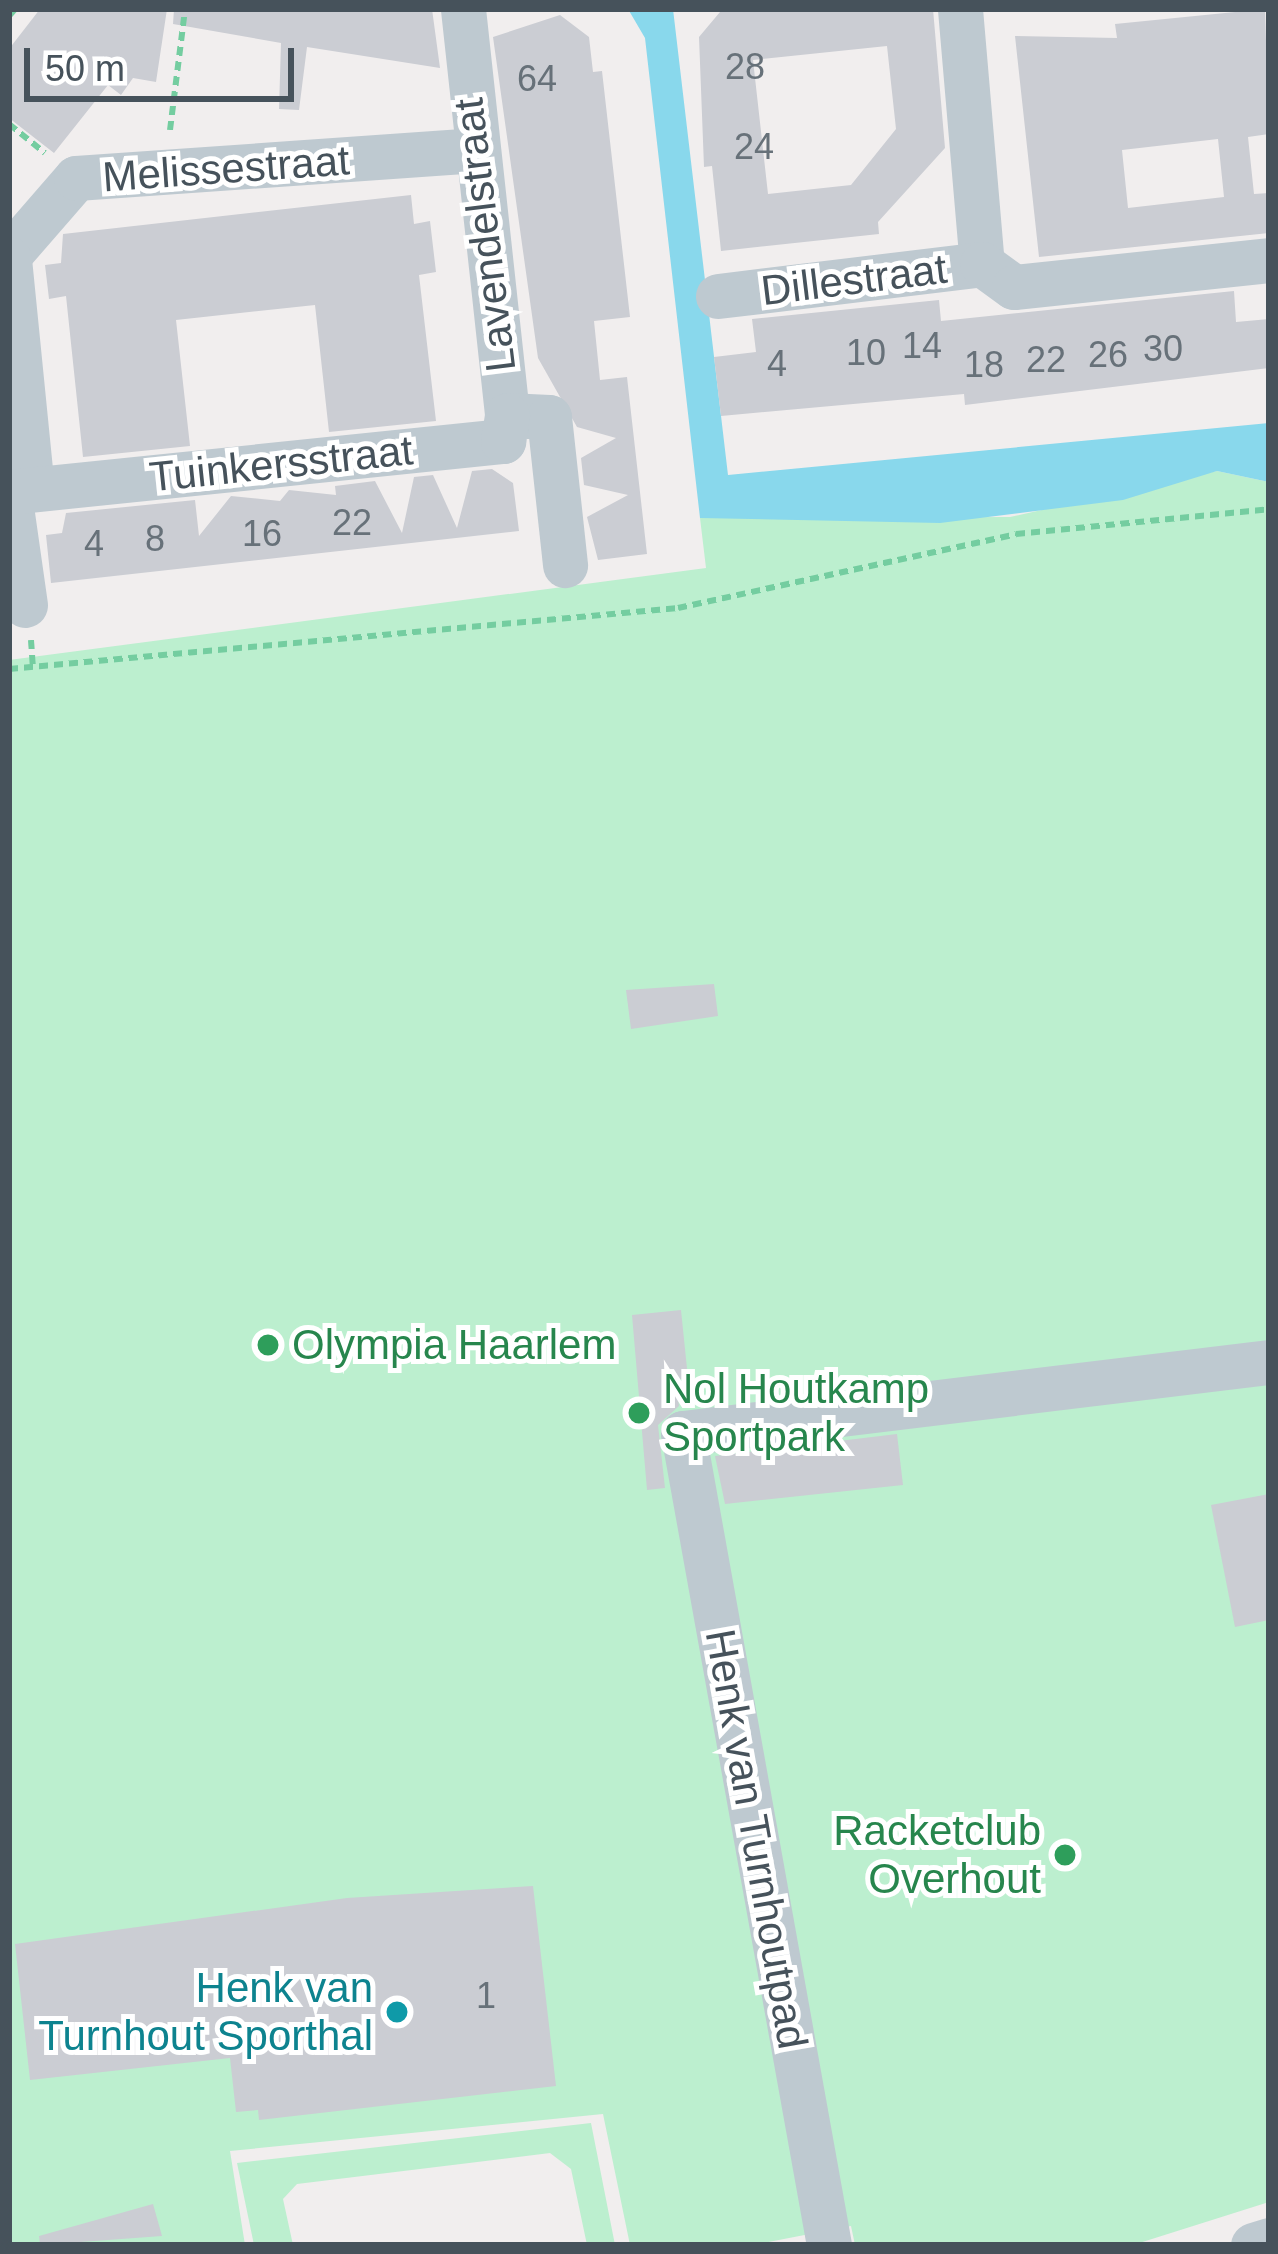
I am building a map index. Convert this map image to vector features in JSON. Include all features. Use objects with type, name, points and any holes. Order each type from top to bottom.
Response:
[{"type":"street","name":"Lavendelstraat","points":[[463,9],[506,415],[549,418],[565,566]]},
{"type":"street","points":[[960,9],[982,264]]},
{"type":"street","name":"Melissestraat","points":[[25,604],[9,492],[32,488],[9,257],[76,178],[164,178],[477,150]]},
{"type":"street","name":"Dillestraat","points":[[718,296],[982,264],[1014,287],[1269,260]]},
{"type":"street","name":"Tuinkersstraat","points":[[32,488],[503,441],[506,415]]},
{"type":"street","name":"Henk van Turnhoutpad","points":[[829,2245],[683,1432],[1269,1362]]},
{"type":"street","points":[[1253,2245],[1269,2240]]},
{"type":"path","points":[[9,16],[15,9]]},
{"type":"path","points":[[164,178],[185,9]]},
{"type":"path","points":[[9,669],[678,608],[1016,534],[1269,509]]},
{"type":"green space","name":"Nol Houtkamp Sportpark","points":[[1217,471],[1269,482],[1269,2202],[1133,2245],[855,2245],[851,2226],[753,2245],[630,2245],[603,2114],[230,2151],[245,2245],[9,2245],[9,660],[706,568],[700,518],[1010,517]]},
{"type":"green space","points":[[591,2123],[615,2245],[587,2245],[571,2169],[550,2153],[297,2184],[283,2199],[293,2245],[254,2245],[237,2163]]},
{"type":"water","points":[[628,9],[673,9],[728,475],[1269,423],[1269,482],[1217,471],[1123,500],[940,523],[700,518],[645,38]]},
{"type":"building","points":[[40,9],[167,9],[156,82],[133,78],[121,95],[108,85],[54,153],[9,118],[9,49]]},
{"type":"building","points":[[174,9],[432,9],[440,68],[307,47],[299,110],[279,109],[281,43],[173,24]]},
{"type":"building","points":[[933,9],[945,148],[878,222],[879,234],[721,251],[712,166],[704,167],[699,37],[720,12]],"holes":[[[887,46],[896,129],[851,185],[768,194],[753,60]]]},
{"type":"building","points":[[1265,9],[1269,134],[1248,137],[1254,194],[1269,193],[1269,233],[1039,257],[1015,36],[1117,38],[1115,24]],"holes":[[[1218,139],[1224,197],[1128,208],[1122,150]]]},
{"type":"building","points":[[560,15],[589,37],[593,72],[602,71],[630,317],[594,321],[600,380],[627,377],[647,554],[598,560],[587,517],[628,495],[584,485],[581,458],[616,438],[577,427],[538,358],[493,37]]},
{"type":"building","points":[[411,195],[414,224],[430,221],[436,272],[419,275],[436,421],[329,432],[315,305],[176,320],[190,446],[83,457],[66,296],[49,299],[45,265],[61,263],[63,234]]},
{"type":"building","points":[[1234,291],[1236,322],[1269,319],[1269,368],[965,405],[964,394],[721,416],[714,357],[756,352],[752,319],[939,300],[941,321]]},
{"type":"building","points":[[492,469],[513,483],[519,531],[51,583],[46,535],[62,533],[66,513],[195,500],[199,536],[231,496],[280,501],[289,490],[336,495],[335,486],[375,481],[402,533],[414,477],[433,475],[457,528],[472,471]]},
{"type":"building","points":[[714,984],[718,1016],[631,1029],[626,990]]},
{"type":"building","points":[[681,1310],[688,1378],[676,1380],[679,1406],[658,1425],[665,1488],[647,1490],[632,1315]]},
{"type":"building","points":[[897,1434],[903,1485],[725,1504],[715,1456]]},
{"type":"building","points":[[1269,1494],[1269,1620],[1235,1627],[1211,1505]]},
{"type":"building","name":"Henk van Turnhout Sporthal","points":[[533,1886],[556,2086],[259,2120],[258,2110],[236,2112],[230,2058],[30,2080],[15,1944],[347,1898]]},
{"type":"building","points":[[153,2204],[162,2236],[40,2245],[39,2236]]},
{"type":"place","name":"Olympia Haarlem","points":[[268,1345]]},
{"type":"place","name":"Nol Houtkamp Sportpark","points":[[639,1413]]},
{"type":"place","name":"Racketclub Overhout","points":[[1065,1855]]},
{"type":"place","name":"Henk van Turnhout Sporthal","points":[[397,2012]]}]
